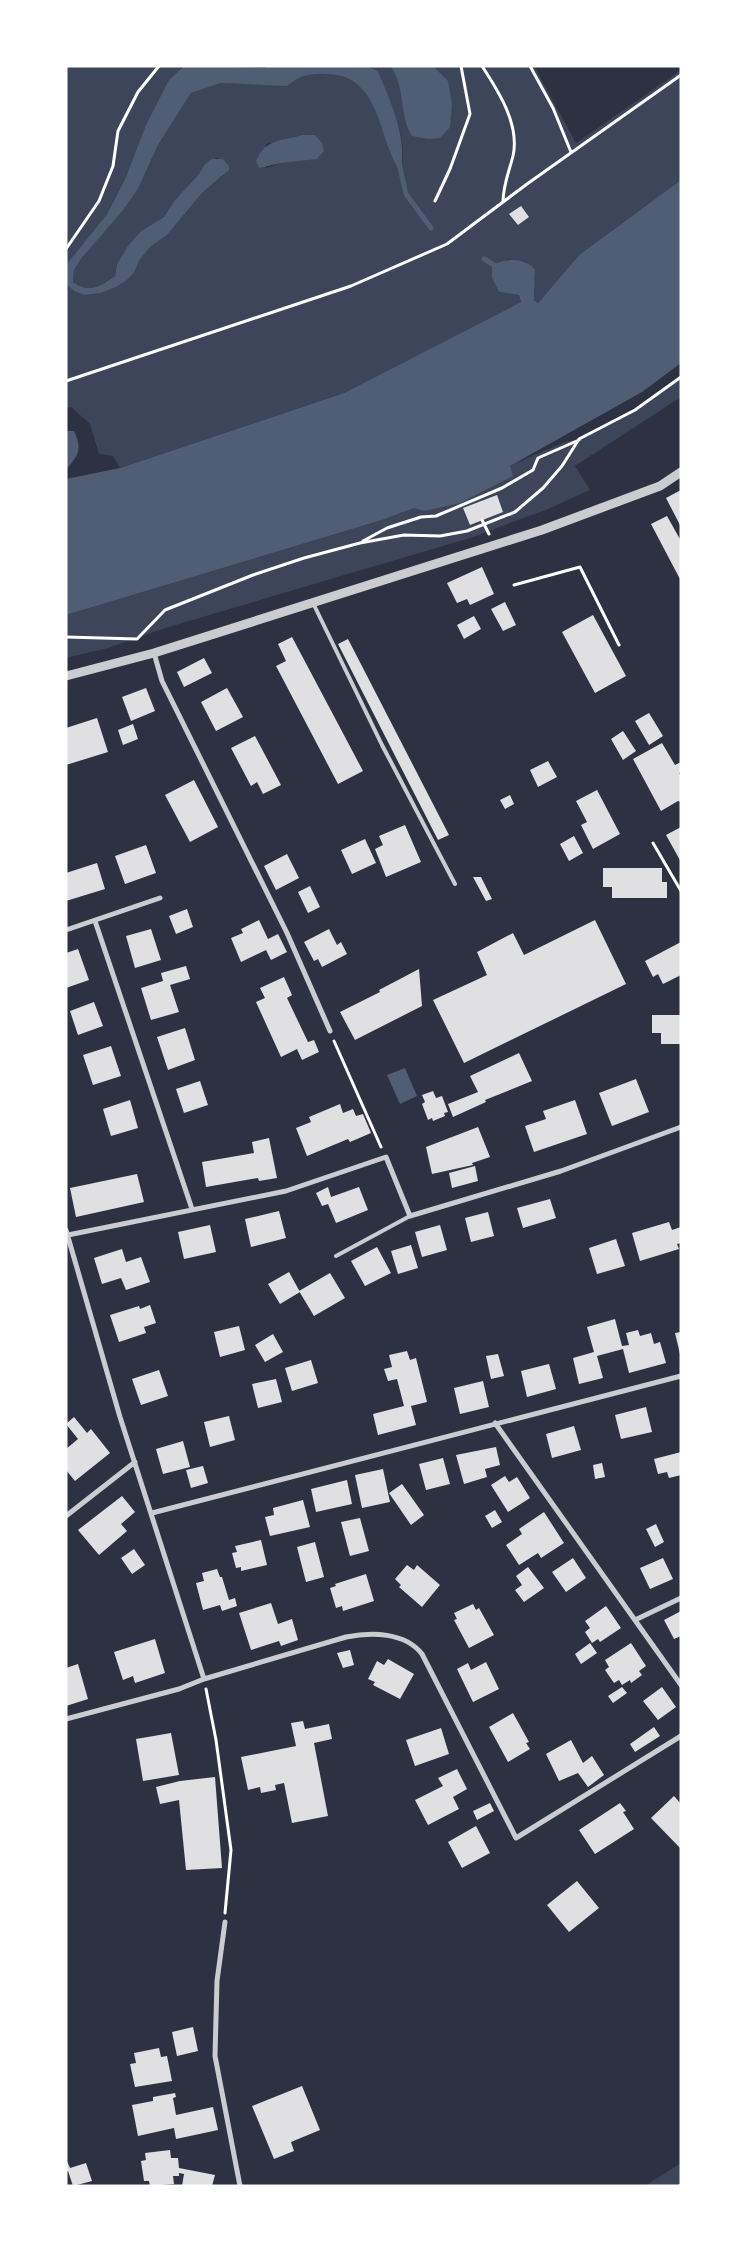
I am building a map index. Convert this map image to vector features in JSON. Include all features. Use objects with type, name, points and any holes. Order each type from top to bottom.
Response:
[{"type":"street","points":[[66,676],[154,653],[542,530],[660,486],[681,472]]},
{"type":"street","points":[[154,653],[162,681],[287,934],[330,1031]]},
{"type":"street","points":[[66,930],[160,898]]},
{"type":"street","points":[[95,921],[192,1209]]},
{"type":"street","points":[[204,1679],[135,1462],[67,1233],[286,1191],[386,1157],[410,1216],[561,1171],[681,1127]]},
{"type":"street","points":[[152,1513],[681,1376]]},
{"type":"street","points":[[495,1424],[681,1685]]},
{"type":"street","points":[[66,1516],[135,1462]]},
{"type":"street","points":[[636,1620],[681,1598]]},
{"type":"street","points":[[66,1719],[179,1689],[204,1679],[346,1637],[389,1636],[402,1639],[422,1654],[516,1838],[681,1736]]},
{"type":"street","points":[[224,1922],[217,1982],[216,2056],[240,2186]]},
{"type":"lane","points":[[313,603],[382,745],[454,884]]},
{"type":"lane","points":[[336,1256],[410,1216]]},
{"type":"path","points":[[66,249],[99,201],[113,166],[118,131],[138,92],[159,66]]},
{"type":"path","points":[[435,201],[450,169],[470,114],[461,66]]},
{"type":"path","points":[[482,66],[498,90],[514,134],[513,155],[503,186],[503,202]]},
{"type":"path","points":[[530,66],[553,108],[571,152]]},
{"type":"path","points":[[66,381],[351,286],[447,244],[571,152],[681,75]]},
{"type":"path","points":[[360,543],[387,528],[421,517],[436,516],[502,488],[533,470],[538,458],[635,410],[681,377]]},
{"type":"path","points":[[66,638],[137,640],[166,610],[253,574],[360,543],[404,535],[440,536],[467,531],[483,522],[515,512],[542,488],[562,466],[579,439]]},
{"type":"path","points":[[483,522],[489,534]]},
{"type":"path","points":[[514,585],[580,567],[619,645]]},
{"type":"path","points":[[653,843],[681,891]]},
{"type":"path","points":[[330,1031],[386,1157]]},
{"type":"path","points":[[204,1679],[216,1740],[231,1850],[224,1922]]},
{"type":"shaded area","points":[[66,66],[184,66],[181,67],[107,214],[66,265]]},
{"type":"shaded area","points":[[184,66],[265,68],[269,66],[366,66],[378,71],[400,130],[402,143],[401,168],[397,166],[390,152],[374,107],[366,94],[357,84],[343,77],[315,74],[300,78],[287,86],[221,83],[191,93],[158,145],[138,189],[123,210],[81,259],[74,270],[73,282],[84,288],[90,288],[105,283],[115,276],[117,264],[128,246],[141,231],[164,217],[174,201],[199,174],[204,165],[212,159],[223,159],[229,166],[229,170],[202,193],[167,235],[150,247],[139,261],[134,273],[127,280],[101,293],[84,295],[74,291],[66,284],[66,265],[107,214],[126,177],[146,125],[169,80]]},
{"type":"shaded area","points":[[366,66],[390,66],[394,72],[404,100],[405,122],[435,67],[433,66],[534,66],[576,143],[681,70],[681,180],[579,255],[538,303],[534,300],[535,268],[525,261],[508,259],[492,278],[499,292],[519,295],[521,302],[344,393],[120,468],[113,456],[99,454],[90,424],[71,407],[66,408],[66,284],[84,295],[101,293],[127,280],[134,273],[139,261],[150,247],[167,235],[202,193],[224,175],[226,162],[217,158],[204,165],[199,174],[174,201],[164,217],[141,231],[117,264],[115,276],[105,283],[90,288],[84,288],[73,282],[74,270],[81,259],[138,189],[158,145],[191,93],[221,83],[287,85],[309,74],[334,74],[346,78],[366,92],[374,103],[383,131],[401,168],[403,157],[402,144],[397,119],[378,71]],"holes":[[[302,135],[281,163],[266,168],[266,144]]]},
{"type":"shaded area","points":[[390,66],[433,66],[448,81],[452,104],[450,127],[440,138],[428,139],[412,136],[405,119],[399,84]]},
{"type":"shaded area","points":[[302,135],[315,135],[322,143],[324,151],[317,159],[281,163],[259,168],[256,161],[264,148],[274,142]]},
{"type":"shaded area","points":[[681,180],[681,363],[642,392],[510,466],[513,476],[460,503],[424,511],[414,508],[382,520],[66,615],[66,479],[120,468],[344,393],[521,302],[519,295],[499,292],[492,278],[492,265],[497,263],[515,260],[531,265],[535,269],[534,300],[538,303],[579,255]]},
{"type":"shaded area","points":[[681,377],[681,397],[575,466],[590,490],[548,509],[470,538],[162,629],[108,648],[66,658],[66,615],[382,520],[414,508],[424,511],[509,466],[565,442],[579,439],[635,410]]},
{"type":"shaded area","points":[[66,431],[74,431],[79,448],[66,470]]},
{"type":"shaded area","points":[[405,1068],[417,1096],[400,1104],[387,1075]]},
{"type":"shaded area","points":[[681,2163],[681,2186],[645,2186]]},
{"type":"building","points":[[521,206],[529,217],[518,225],[509,214]]},
{"type":"building","points":[[681,490],[681,527],[666,498]]},
{"type":"building","points":[[497,495],[503,512],[470,525],[463,508]]},
{"type":"building","points":[[667,516],[681,541],[681,581],[651,524]]},
{"type":"building","points":[[482,567],[494,594],[470,605],[467,599],[457,603],[447,583]]},
{"type":"building","points":[[505,602],[516,625],[503,631],[491,609]]},
{"type":"building","points":[[593,615],[626,676],[595,693],[562,632]]},
{"type":"building","points":[[474,616],[481,629],[464,639],[457,625]]},
{"type":"building","points":[[292,637],[363,771],[338,784],[276,666],[286,661],[278,644]]},
{"type":"building","points":[[348,639],[449,835],[438,840],[338,644]]},
{"type":"building","points":[[204,658],[212,673],[184,687],[177,672]]},
{"type":"building","points":[[146,688],[155,711],[131,721],[122,697]]},
{"type":"building","points":[[227,688],[243,717],[216,731],[201,702]]},
{"type":"building","points":[[649,713],[663,736],[649,745],[635,721]]},
{"type":"building","points":[[97,718],[108,752],[66,765],[66,728]]},
{"type":"building","points":[[133,724],[138,739],[123,745],[118,730]]},
{"type":"building","points":[[623,731],[636,751],[623,760],[611,739]]},
{"type":"building","points":[[255,736],[281,785],[263,794],[257,782],[251,786],[231,748]]},
{"type":"building","points":[[662,743],[675,765],[681,762],[681,772],[679,773],[681,776],[681,802],[678,801],[661,811],[633,759]]},
{"type":"building","points":[[548,761],[557,777],[538,787],[530,770]]},
{"type":"building","points":[[194,780],[218,827],[190,842],[165,795]]},
{"type":"building","points":[[597,790],[620,834],[593,849],[581,825],[587,822],[576,801]]},
{"type":"building","points":[[510,795],[514,804],[505,809],[500,800]]},
{"type":"building","points":[[405,825],[421,862],[386,877],[375,849],[383,845],[379,836]]},
{"type":"building","points":[[681,827],[681,862],[666,835]]},
{"type":"building","points":[[574,836],[583,853],[569,861],[560,844]]},
{"type":"building","points":[[365,839],[376,863],[352,874],[341,850]]},
{"type":"building","points":[[146,845],[156,873],[125,884],[115,856]]},
{"type":"building","points":[[287,854],[299,878],[276,890],[264,866]]},
{"type":"building","points":[[97,863],[105,889],[66,901],[66,873]]},
{"type":"building","points":[[603,868],[662,868],[662,882],[667,882],[667,898],[612,898],[612,887],[603,887]]},
{"type":"building","points":[[473,877],[481,877],[492,899],[486,901]]},
{"type":"building","points":[[310,886],[320,907],[308,913],[298,892]]},
{"type":"building","points":[[187,909],[193,927],[176,934],[169,916]]},
{"type":"building","points":[[259,920],[268,939],[278,934],[287,952],[271,960],[266,950],[241,962],[231,938],[243,933],[241,929]]},
{"type":"building","points":[[595,920],[626,984],[464,1063],[433,1000],[487,975],[477,952],[513,933],[524,955]]},
{"type":"building","points":[[151,929],[161,960],[135,968],[126,936]]},
{"type":"building","points":[[329,929],[337,945],[341,942],[347,954],[322,967],[318,959],[314,961],[304,942]]},
{"type":"building","points":[[681,942],[681,975],[663,984],[658,974],[653,977],[645,961]]},
{"type":"building","points":[[78,949],[89,980],[66,988],[66,953]]},
{"type":"building","points":[[186,966],[190,979],[170,985],[179,1012],[151,1020],[141,988],[163,981],[161,973]]},
{"type":"building","points":[[419,969],[422,1006],[355,1040],[340,1012],[380,992],[379,990]]},
{"type":"building","points":[[284,977],[292,995],[287,998],[308,1042],[314,1040],[319,1052],[302,1060],[297,1049],[281,1057],[256,1002],[265,998],[260,988]]},
{"type":"building","points":[[94,1002],[103,1026],[78,1035],[70,1011]]},
{"type":"building","points":[[652,1015],[681,1015],[681,1044],[661,1044],[661,1033],[652,1033]]},
{"type":"building","points":[[185,1028],[195,1060],[168,1070],[157,1037]]},
{"type":"building","points":[[111,1046],[121,1076],[93,1085],[83,1055]]},
{"type":"building","points":[[519,1053],[532,1081],[485,1100],[486,1102],[453,1117],[448,1104],[478,1092],[470,1076]]},
{"type":"building","points":[[636,1079],[649,1112],[612,1126],[599,1093]]},
{"type":"building","points":[[200,1081],[208,1105],[184,1113],[176,1089]]},
{"type":"building","points":[[433,1091],[436,1098],[442,1096],[448,1112],[444,1113],[445,1116],[433,1121],[432,1118],[428,1120],[422,1104],[425,1102],[422,1095]]},
{"type":"building","points":[[130,1100],[138,1128],[111,1136],[103,1109]]},
{"type":"building","points":[[575,1100],[587,1134],[534,1152],[525,1126],[546,1119],[543,1111]]},
{"type":"building","points":[[340,1104],[343,1113],[353,1109],[356,1116],[363,1114],[371,1133],[350,1142],[348,1139],[307,1156],[296,1128],[311,1122],[309,1117]]},
{"type":"building","points":[[478,1127],[490,1157],[472,1163],[473,1165],[432,1174],[426,1147]]},
{"type":"building","points":[[269,1138],[277,1178],[259,1181],[258,1178],[206,1187],[202,1162],[254,1153],[252,1142]]},
{"type":"building","points":[[475,1166],[478,1181],[452,1188],[449,1173]]},
{"type":"building","points":[[137,1174],[144,1202],[76,1217],[70,1188]]},
{"type":"building","points":[[328,1187],[331,1197],[359,1187],[368,1210],[336,1223],[328,1204],[322,1206],[316,1193]]},
{"type":"building","points":[[550,1199],[556,1218],[523,1228],[517,1208]]},
{"type":"building","points":[[279,1211],[286,1238],[251,1247],[245,1219]]},
{"type":"building","points":[[488,1212],[494,1236],[471,1242],[465,1218]]},
{"type":"building","points":[[669,1222],[672,1230],[681,1227],[681,1243],[677,1244],[679,1249],[640,1261],[632,1233]]},
{"type":"building","points":[[210,1225],[216,1252],[184,1259],[178,1232]]},
{"type":"building","points":[[440,1225],[447,1250],[422,1257],[415,1232]]},
{"type":"building","points":[[616,1239],[625,1266],[597,1274],[589,1248]]},
{"type":"building","points":[[411,1245],[418,1268],[398,1274],[391,1251]]},
{"type":"building","points":[[377,1247],[391,1273],[365,1286],[351,1261]]},
{"type":"building","points":[[122,1249],[126,1262],[141,1257],[150,1282],[126,1290],[121,1278],[102,1284],[94,1258]]},
{"type":"building","points":[[289,1272],[300,1292],[280,1304],[268,1284]]},
{"type":"building","points":[[330,1273],[345,1298],[314,1316],[299,1291]]},
{"type":"building","points":[[150,1305],[156,1323],[144,1327],[146,1333],[119,1342],[110,1315],[139,1306],[140,1309]]},
{"type":"building","points":[[615,1319],[622,1346],[629,1345],[626,1333],[638,1330],[640,1336],[651,1333],[654,1344],[660,1342],[666,1363],[629,1373],[623,1349],[597,1356],[603,1378],[579,1384],[573,1358],[594,1352],[587,1327]]},
{"type":"building","points":[[239,1326],[245,1350],[220,1357],[214,1332]]},
{"type":"building","points":[[681,1332],[681,1354],[680,1354],[675,1333]]},
{"type":"building","points":[[273,1334],[283,1352],[265,1362],[255,1345]]},
{"type":"building","points":[[407,1351],[410,1360],[416,1358],[427,1402],[411,1406],[416,1425],[378,1435],[373,1414],[404,1406],[397,1379],[388,1381],[384,1369],[392,1367],[389,1355]]},
{"type":"building","points":[[498,1354],[504,1376],[491,1379],[486,1356]]},
{"type":"building","points":[[311,1360],[318,1383],[292,1391],[285,1368]]},
{"type":"building","points":[[549,1364],[556,1389],[527,1397],[521,1371]]},
{"type":"building","points":[[159,1370],[168,1396],[141,1405],[132,1379]]},
{"type":"building","points":[[276,1379],[282,1402],[258,1408],[252,1384]]},
{"type":"building","points":[[483,1381],[489,1407],[460,1414],[454,1388]]},
{"type":"building","points":[[646,1407],[652,1432],[621,1439],[615,1415]]},
{"type":"building","points":[[229,1416],[235,1440],[210,1447],[204,1422]]},
{"type":"building","points":[[74,1417],[87,1433],[91,1429],[110,1453],[75,1481],[66,1470],[66,1449],[78,1439],[66,1424]]},
{"type":"building","points":[[574,1426],[581,1450],[552,1458],[546,1434]]},
{"type":"building","points":[[183,1441],[190,1467],[163,1474],[156,1449]]},
{"type":"building","points":[[496,1447],[500,1465],[485,1469],[487,1477],[464,1484],[456,1455]]},
{"type":"building","points":[[681,1452],[681,1475],[669,1478],[667,1472],[658,1474],[654,1459]]},
{"type":"building","points":[[443,1458],[450,1484],[426,1490],[419,1464]]},
{"type":"building","points":[[602,1463],[605,1477],[595,1479],[593,1465]]},
{"type":"building","points":[[203,1466],[208,1483],[191,1488],[186,1470]]},
{"type":"building","points":[[383,1469],[390,1502],[362,1508],[355,1475]]},
{"type":"building","points":[[505,1476],[509,1482],[517,1477],[530,1498],[508,1512],[491,1485]]},
{"type":"building","points":[[347,1480],[352,1504],[316,1512],[311,1489]]},
{"type":"building","points":[[402,1484],[424,1515],[411,1525],[389,1493]]},
{"type":"building","points":[[122,1496],[135,1512],[121,1524],[127,1531],[99,1555],[78,1530]]},
{"type":"building","points":[[303,1500],[310,1527],[270,1536],[265,1517],[274,1515],[273,1508]]},
{"type":"building","points":[[495,1510],[502,1522],[492,1528],[485,1516]]},
{"type":"building","points":[[544,1512],[564,1543],[541,1558],[538,1553],[519,1565],[506,1545],[522,1534],[519,1529]]},
{"type":"building","points":[[360,1518],[369,1551],[350,1556],[341,1522]]},
{"type":"building","points":[[656,1524],[664,1542],[655,1547],[646,1529]]},
{"type":"building","points":[[261,1540],[267,1565],[241,1571],[241,1567],[236,1568],[232,1553],[237,1552],[235,1546]]},
{"type":"building","points":[[315,1542],[324,1577],[306,1582],[297,1547]]},
{"type":"building","points":[[134,1549],[145,1565],[132,1574],[121,1558]]},
{"type":"building","points":[[573,1558],[586,1578],[566,1592],[552,1572]]},
{"type":"building","points":[[663,1558],[673,1579],[650,1589],[640,1568]]},
{"type":"building","points":[[407,1565],[414,1570],[417,1565],[440,1585],[422,1607],[399,1587],[401,1585],[395,1579]]},
{"type":"building","points":[[528,1567],[544,1588],[524,1602],[515,1590],[522,1585],[516,1576]]},
{"type":"building","points":[[217,1569],[220,1577],[222,1577],[229,1600],[235,1598],[237,1606],[222,1611],[220,1605],[203,1610],[196,1583],[204,1581],[202,1573]]},
{"type":"building","points":[[366,1574],[374,1601],[343,1611],[342,1606],[336,1608],[330,1588],[336,1586],[335,1584]]},
{"type":"building","points":[[271,1603],[278,1624],[292,1619],[298,1640],[281,1646],[279,1641],[251,1650],[239,1613]]},
{"type":"building","points":[[473,1604],[476,1610],[479,1608],[494,1635],[469,1648],[454,1620],[457,1619],[454,1613]]},
{"type":"building","points":[[606,1606],[621,1628],[600,1642],[598,1639],[592,1643],[585,1632],[590,1628],[585,1621]]},
{"type":"building","points":[[681,1611],[681,1636],[674,1639],[664,1620]]},
{"type":"building","points":[[155,1639],[165,1673],[135,1683],[133,1676],[123,1680],[114,1652]]},
{"type":"building","points":[[590,1643],[597,1653],[581,1664],[575,1654]]},
{"type":"building","points":[[631,1643],[646,1666],[639,1671],[642,1675],[631,1683],[630,1680],[622,1685],[619,1680],[614,1683],[605,1670],[609,1667],[605,1660]]},
{"type":"building","points":[[350,1650],[354,1665],[343,1668],[337,1653]]},
{"type":"building","points":[[388,1659],[414,1674],[400,1699],[373,1685],[375,1682],[368,1679],[377,1661],[384,1665]]},
{"type":"building","points":[[486,1662],[499,1689],[473,1702],[457,1669],[468,1663],[471,1670]]},
{"type":"building","points":[[78,1664],[88,1699],[66,1706],[66,1668]]},
{"type":"building","points":[[622,1687],[627,1693],[613,1703],[608,1696]]},
{"type":"building","points":[[662,1687],[676,1707],[658,1720],[643,1701]]},
{"type":"building","points":[[513,1713],[529,1742],[526,1743],[530,1749],[508,1762],[489,1727]]},
{"type":"building","points":[[303,1721],[305,1729],[329,1724],[332,1739],[314,1743],[328,1816],[292,1823],[284,1783],[275,1785],[276,1790],[261,1793],[260,1787],[248,1790],[241,1757],[296,1746],[291,1723]]},
{"type":"building","points":[[654,1727],[660,1736],[635,1752],[630,1744]]},
{"type":"building","points":[[441,1728],[449,1754],[415,1766],[406,1740]]},
{"type":"building","points":[[171,1733],[179,1775],[143,1781],[136,1739]]},
{"type":"building","points":[[571,1740],[583,1763],[592,1756],[604,1775],[588,1787],[578,1773],[559,1781],[546,1754]]},
{"type":"building","points":[[457,1769],[467,1789],[453,1797],[459,1809],[428,1825],[415,1800],[443,1786],[438,1778]]},
{"type":"building","points":[[215,1777],[222,1868],[186,1870],[179,1800],[160,1804],[156,1787],[180,1781]]},
{"type":"building","points":[[674,1796],[681,1804],[681,1849],[651,1818]]},
{"type":"building","points":[[490,1803],[494,1811],[477,1820],[473,1811]]},
{"type":"building","points":[[620,1803],[626,1811],[623,1812],[634,1829],[595,1854],[579,1830]]},
{"type":"building","points":[[476,1826],[490,1853],[462,1868],[448,1842]]},
{"type":"building","points":[[577,1881],[599,1908],[569,1932],[547,1905]]},
{"type":"building","points":[[193,2027],[198,2051],[177,2056],[172,2032]]},
{"type":"building","points":[[159,2048],[161,2057],[167,2056],[172,2081],[135,2087],[130,2064],[136,2063],[134,2053]]},
{"type":"building","points":[[302,2086],[320,2130],[291,2142],[294,2151],[274,2159],[252,2106]]},
{"type":"building","points":[[175,2093],[176,2097],[173,2098],[176,2115],[213,2107],[218,2130],[176,2139],[174,2128],[138,2136],[132,2105],[153,2101],[153,2097]]},
{"type":"building","points":[[170,2150],[171,2158],[178,2158],[179,2168],[215,2175],[212,2186],[182,2186],[184,2174],[179,2173],[179,2176],[173,2176],[174,2184],[150,2186],[149,2181],[144,2181],[141,2161],[146,2160],[145,2153]]},
{"type":"building","points":[[66,2159],[70,2168],[86,2163],[92,2181],[73,2186],[68,2171],[66,2172]]},
{"type":"waterway","points":[[399,163],[406,194],[431,228]]},
{"type":"waterway","points":[[484,259],[497,267]]}]
